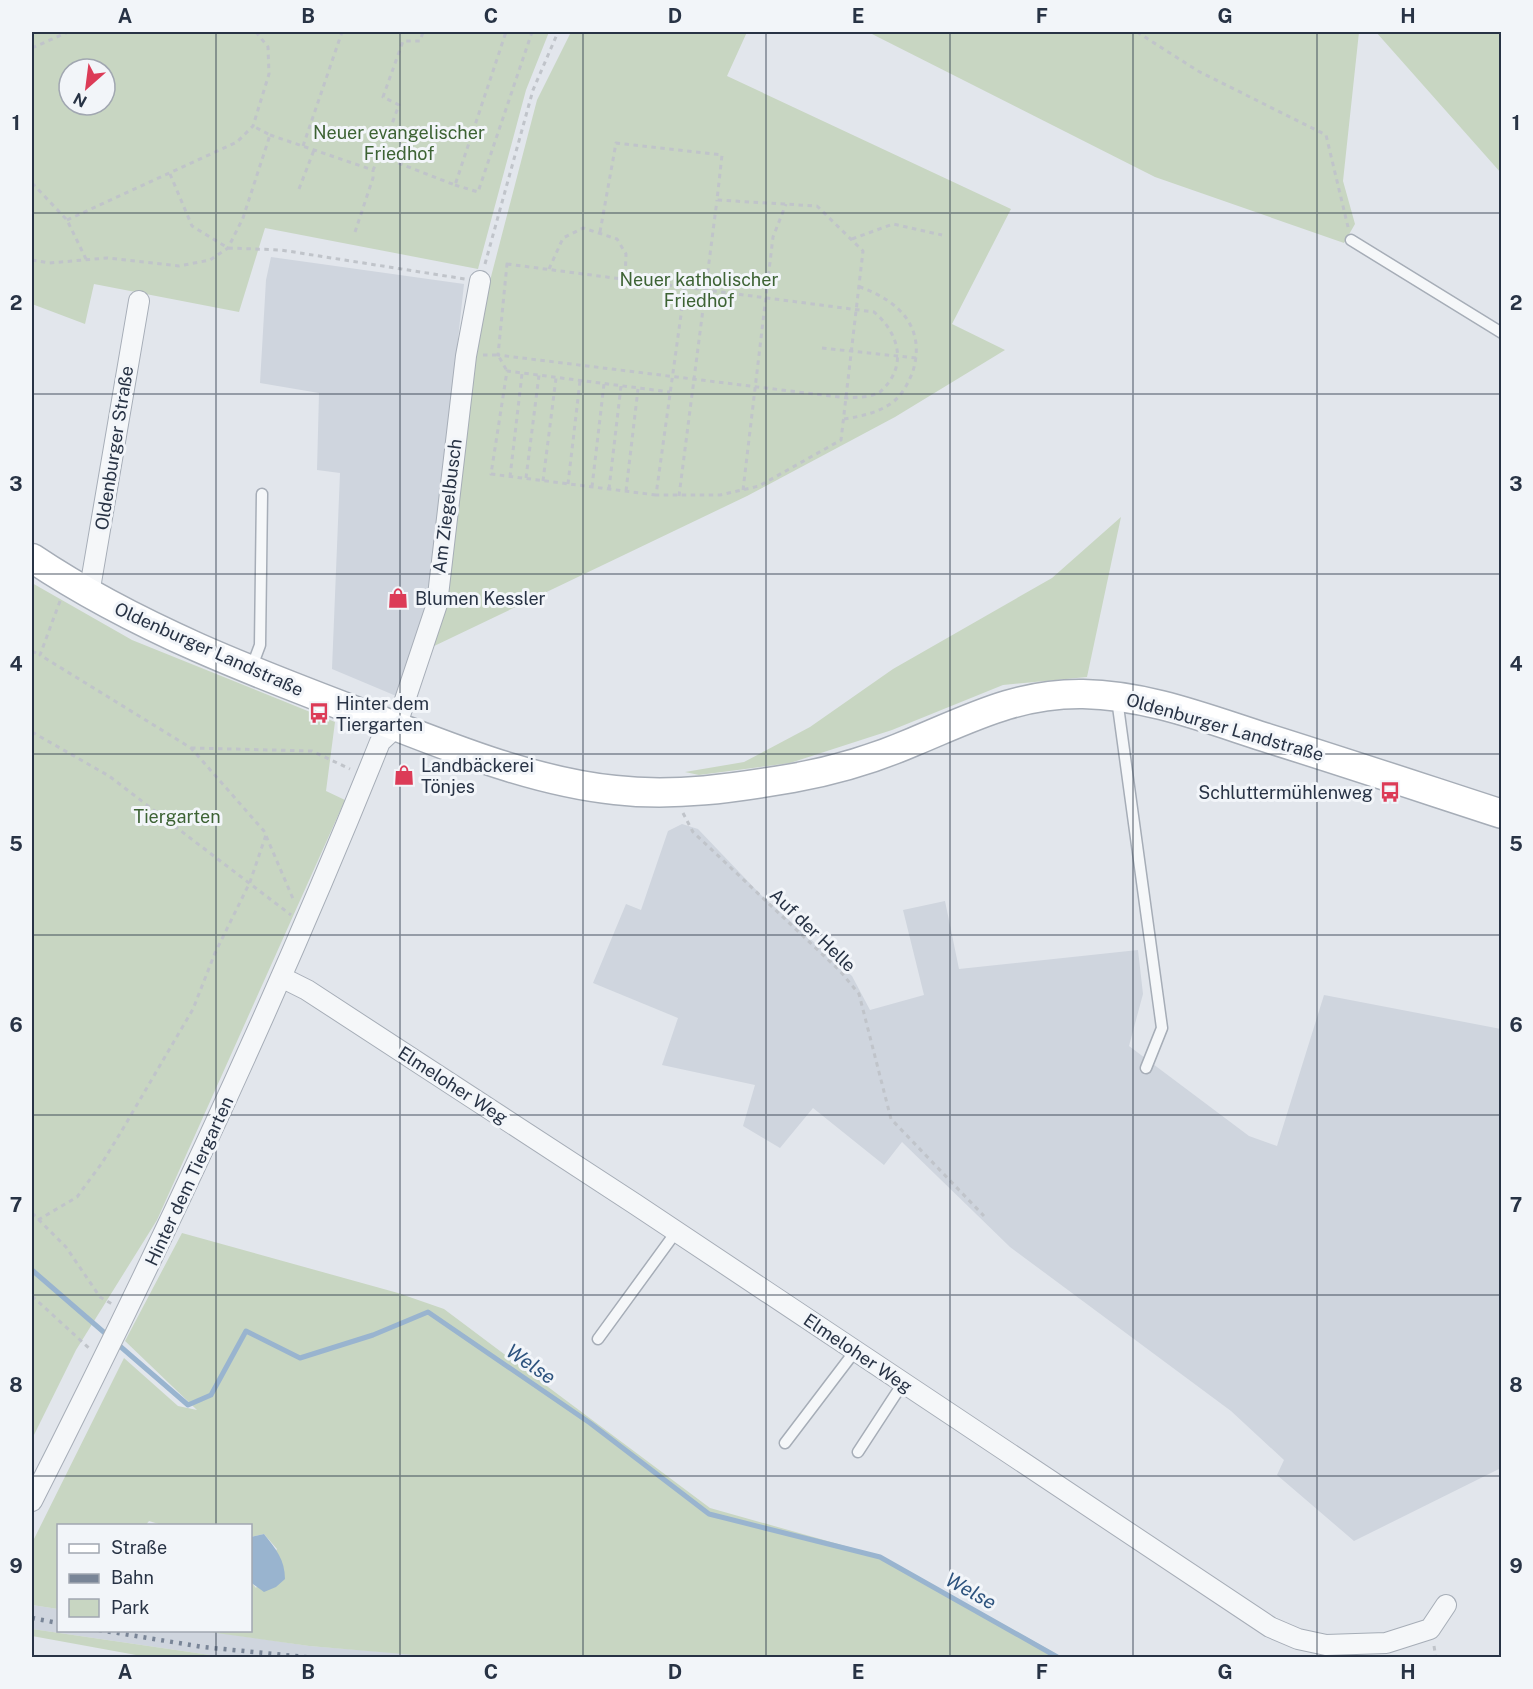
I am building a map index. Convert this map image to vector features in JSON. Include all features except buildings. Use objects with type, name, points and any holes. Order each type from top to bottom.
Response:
[{"type":"main road","name":"Oldenburger Landstraße","points":[[32,558],[78,588],[133,618],[250,669],[476,756],[572,783],[616,790],[680,793],[721,790],[800,777],[890,752],[994,706],[1035,697],[1079,694],[1117,696],[1174,708],[1502,814]]},
{"type":"street","name":"Am Ziegelbusch","points":[[396,727],[437,604],[466,356],[480,281]]},
{"type":"street","name":"Oldenburger Straße","points":[[78,588],[139,301]]},
{"type":"street","name":"Hinter dem Tiergarten","points":[[32,1501],[125,1316],[250,1052],[382,740],[396,727]]},
{"type":"street","name":"Elmeloher Weg","points":[[280,977],[307,990],[676,1232],[1244,1612],[1298,1640],[1326,1645],[1386,1643],[1409,1638],[1430,1629],[1446,1605]]},
{"type":"lane","points":[[1351,240],[1502,333]]},
{"type":"lane","points":[[250,669],[260,645],[262,494]]},
{"type":"lane","points":[[1117,696],[1162,1028],[1146,1068]]},
{"type":"lane","points":[[598,1339],[676,1232]]},
{"type":"lane","points":[[785,1443],[855,1351]]},
{"type":"lane","points":[[858,1452],[903,1383]]},
{"type":"path","points":[[32,48],[68,32]]},
{"type":"path","points":[[67,219],[237,142],[253,126],[269,74],[268,47],[256,32]]},
{"type":"path","points":[[303,147],[342,32]]},
{"type":"path","points":[[355,231],[373,178],[373,170],[399,105],[382,97],[403,41],[420,41],[423,32]]},
{"type":"path","points":[[455,184],[506,32]]},
{"type":"path","points":[[380,156],[478,192],[531,32]]},
{"type":"path","points":[[170,174],[192,226],[228,248],[281,250],[480,281],[533,90],[558,32]]},
{"type":"path","points":[[1137,32],[1198,71],[1326,135],[1351,240]]},
{"type":"path","points":[[253,126],[270,135],[373,170]]},
{"type":"path","points":[[32,260],[49,263],[107,258],[179,266],[210,260],[228,248],[243,218],[270,135]]},
{"type":"path","points":[[600,232],[616,143],[722,155],[707,289],[679,496]]},
{"type":"path","points":[[299,189],[314,150]]},
{"type":"path","points":[[32,183],[67,219],[86,259]]},
{"type":"path","points":[[466,356],[498,355],[847,398],[866,397],[882,391],[893,374],[898,356],[895,339],[888,324],[874,312],[857,308],[507,264],[498,355],[507,371],[491,474],[656,495],[720,495],[759,486],[841,440],[847,398],[857,308],[860,287],[862,251],[817,206],[717,200]]},
{"type":"path","points":[[743,490],[773,237],[786,204]]},
{"type":"path","points":[[851,239],[893,224],[942,235]]},
{"type":"path","points":[[549,269],[563,238],[582,228],[617,239],[626,254],[625,279]]},
{"type":"path","points":[[656,495],[685,286]]},
{"type":"path","points":[[844,418],[870,414],[894,401],[909,382],[916,358],[915,334],[902,312],[883,295],[860,287]]},
{"type":"path","points":[[822,348],[916,358]]},
{"type":"path","points":[[507,371],[670,392]]},
{"type":"path","points":[[510,477],[522,373]]},
{"type":"path","points":[[526,479],[539,375]]},
{"type":"path","points":[[543,481],[556,378]]},
{"type":"path","points":[[568,484],[580,381]]},
{"type":"path","points":[[592,487],[604,384]]},
{"type":"path","points":[[609,489],[621,386]]},
{"type":"path","points":[[626,491],[638,388]]},
{"type":"path","points":[[40,655],[78,588]]},
{"type":"path","points":[[32,651],[191,748],[266,835],[304,925]]},
{"type":"path","points":[[32,732],[109,777],[304,925]]},
{"type":"path","points":[[191,748],[312,751],[366,777]]},
{"type":"path","name":"Auf der Helle","points":[[691,808],[680,808],[693,832],[840,971],[858,994],[891,1119],[984,1216]]},
{"type":"path","points":[[38,1220],[77,1197],[102,1163],[193,1009],[215,953],[250,882],[266,835]]},
{"type":"path","points":[[32,1213],[66,1247],[100,1297],[125,1316]]},
{"type":"path","points":[[32,1296],[102,1360]]},
{"type":"shaded area","points":[[271,257],[464,284],[428,615],[401,698],[332,669],[340,473],[317,470],[319,393],[260,383],[266,280]]},
{"type":"shaded area","points":[[682,824],[698,829],[761,895],[852,976],[870,1010],[924,995],[903,910],[945,901],[959,969],[1138,950],[1143,994],[1129,1046],[1249,1136],[1277,1146],[1324,995],[1501,1029],[1501,1468],[1354,1541],[1277,1475],[1284,1460],[1231,1411],[1010,1247],[902,1142],[884,1165],[813,1108],[780,1148],[743,1126],[755,1085],[662,1065],[678,1018],[593,983],[626,904],[641,910],[668,831]]},
{"type":"shaded area","points":[[32,1605],[57,1609],[57,1632],[214,1632],[309,1646],[450,1657],[217,1656],[32,1629]]},
{"type":"green space","name":"Neuer evangelischer Friedhof","points":[[32,32],[549,32],[526,90],[478,269],[265,228],[239,312],[94,284],[85,324],[32,304]]},
{"type":"green space","name":"Neuer katholischer Friedhof","points":[[571,32],[747,32],[727,76],[1011,209],[952,324],[1005,350],[895,417],[747,496],[430,648],[467,369],[537,100]]},
{"type":"green space","points":[[868,32],[1359,32],[1343,181],[1355,224],[1344,243],[1155,177]]},
{"type":"green space","points":[[1376,32],[1501,32],[1501,173]]},
{"type":"green space","points":[[1121,517],[1087,677],[1003,685],[892,730],[790,763],[699,775],[685,772],[744,762],[810,727],[893,669],[1052,578]]},
{"type":"green space","name":"Tiergarten","points":[[32,583],[132,640],[335,722],[326,791],[345,800],[157,1220],[76,1350],[32,1439]]},
{"type":"green space","points":[[182,1233],[398,1293],[444,1309],[710,1508],[881,1556],[1062,1657],[450,1658],[309,1646],[209,1632],[252,1632],[252,1583],[256,1588],[277,1549],[264,1534],[252,1537],[252,1524],[159,1524],[149,1521],[147,1524],[57,1524],[57,1609],[32,1605],[32,1543],[124,1358],[178,1406],[197,1410],[125,1341]]},
{"type":"green space","points":[[32,1629],[232,1657],[147,1657],[32,1636]]},
{"type":"water","points":[[264,1534],[282,1560],[285,1572],[285,1579],[276,1587],[264,1592],[252,1583],[252,1537]]},
{"type":"waterway","name":"Welse","points":[[32,1270],[188,1405],[211,1395],[246,1331],[300,1358],[373,1335],[428,1312],[590,1423],[709,1514],[880,1557],[1059,1658]]},
{"type":"railway","points":[[32,1618],[57,1623]]},
{"type":"railway","points":[[111,1632],[203,1647],[315,1658]]},
{"type":"place","name":"Blumen Kessler","points":[[398,598]]},
{"type":"place","name":"Hinter dem Tiergarten","points":[[319,713]]},
{"type":"place","name":"Landbäckerei Tönjes","points":[[404,775]]},
{"type":"place","name":"Schluttermühlenweg","points":[[1390,792]]}]
